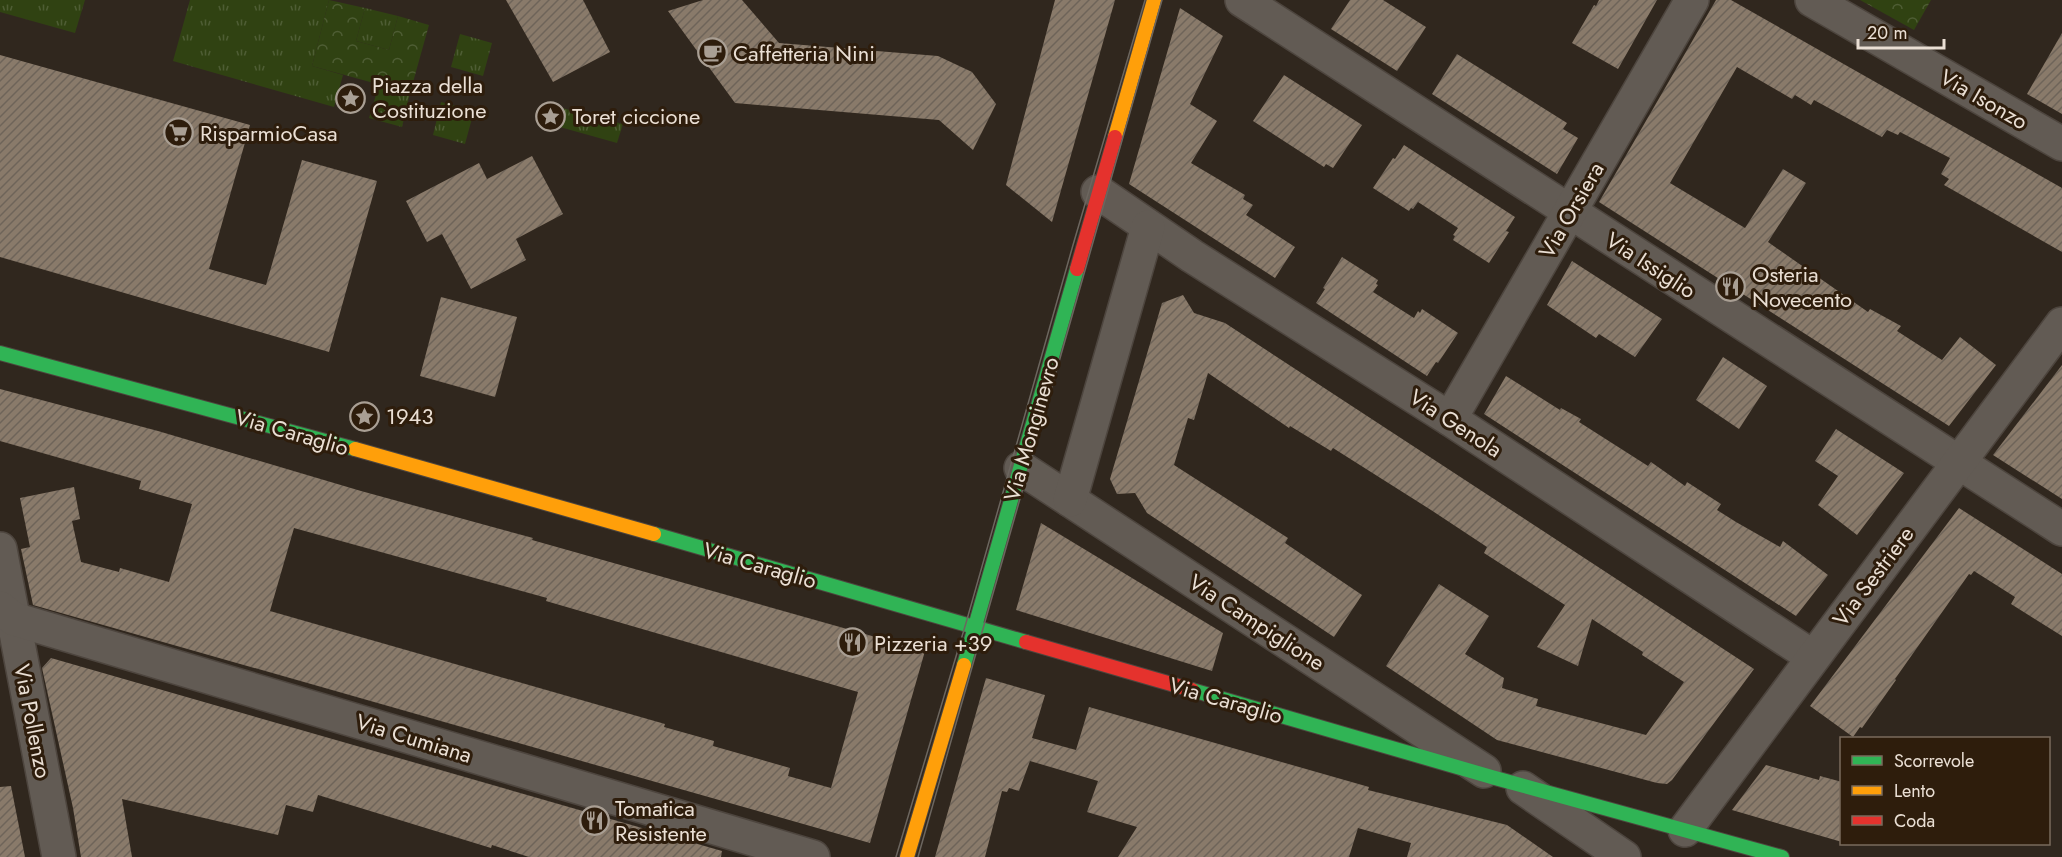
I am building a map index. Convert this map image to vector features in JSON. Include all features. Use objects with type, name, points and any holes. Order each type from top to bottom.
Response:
[{"type":"street","name":"Via Monginevro","points":[[907,857],[1021,468],[1154,0]]},
{"type":"street","name":"Via Issiglio","points":[[1242,0],[2062,528]]},
{"type":"street","name":"Via Orsiera","points":[[1450,419],[1692,0]]},
{"type":"street","name":"Via Isonzo","points":[[1812,0],[2062,144]]},
{"type":"street","name":"Via Genola","points":[[1098,192],[1148,227],[1450,419],[1813,657]]},
{"type":"street","points":[[1070,500],[1148,227]]},
{"type":"street","name":"Via Sestriere","points":[[1685,830],[2062,324]]},
{"type":"street","name":"Via Caraglio","points":[[0,353],[165,396],[975,626],[1505,780],[1782,857]]},
{"type":"street","name":"Via Campiglione","points":[[1021,468],[1505,780]]},
{"type":"street","name":"Via Pollenzo","points":[[0,549],[7,613],[59,857]]},
{"type":"street","name":"Via Cumiana","points":[[7,613],[813,857]]},
{"type":"street","name":"Via Caraglio","points":[[1505,780],[1624,857]]},
{"type":"green space","points":[[0,0],[85,0],[75,33],[0,12]]},
{"type":"green space","points":[[190,0],[329,0],[312,66],[343,75],[334,107],[173,61]]},
{"type":"green space","points":[[329,0],[365,8],[356,41],[389,50],[398,16],[429,25],[410,93],[312,66]]},
{"type":"green space","points":[[1860,0],[1931,0],[1914,30]]},
{"type":"green space","points":[[365,8],[398,16],[389,50],[356,41]]},
{"type":"green space","points":[[460,34],[492,43],[483,76],[451,67]]},
{"type":"green space","points":[[379,85],[410,93],[402,127],[369,118]]},
{"type":"green space","points":[[441,102],[474,111],[465,144],[433,135]]},
{"type":"green space","points":[[547,104],[623,124],[617,143],[542,122]]},
{"type":"building","points":[[506,0],[583,0],[610,52],[553,82]]},
{"type":"building","points":[[703,0],[742,0],[779,43],[938,56],[972,72],[996,104],[973,150],[939,120],[735,103],[668,11]]},
{"type":"building","points":[[1055,0],[1115,0],[1052,222],[1006,185]]},
{"type":"building","points":[[1350,0],[1383,0],[1426,27],[1397,71],[1331,29]]},
{"type":"building","points":[[1599,0],[1657,0],[1618,69],[1572,43]]},
{"type":"building","points":[[1716,0],[1731,0],[2062,188],[2062,252],[1944,185],[1949,179],[1941,174],[1950,158],[1900,132],[1898,135],[1887,130],[1882,137],[1814,100],[1811,105],[1795,95],[1792,99],[1737,67],[1670,183],[1745,228],[1783,169],[1806,183],[1768,242],[1868,312],[1870,309],[1901,326],[1897,331],[1942,360],[1960,337],[1996,365],[1949,426],[1599,202]]},
{"type":"building","points":[[1180,8],[1223,36],[1190,104],[1217,121],[1191,163],[1245,195],[1243,199],[1253,205],[1246,215],[1295,247],[1275,278],[1129,184]]},
{"type":"building","points":[[2062,33],[2062,114],[2027,94]]},
{"type":"building","points":[[1457,54],[1567,123],[1563,129],[1578,138],[1557,174],[1432,94]]},
{"type":"building","points":[[0,55],[250,125],[209,269],[266,285],[302,160],[377,181],[329,352],[0,257]]},
{"type":"building","points":[[1284,75],[1362,125],[1333,168],[1326,164],[1324,167],[1253,121]]},
{"type":"building","points":[[1404,145],[1515,217],[1506,231],[1509,232],[1489,263],[1453,240],[1455,236],[1453,235],[1458,228],[1418,202],[1409,211],[1373,188]]},
{"type":"building","points":[[532,156],[563,214],[516,239],[526,260],[471,289],[442,234],[427,242],[406,201],[479,163],[487,179]]},
{"type":"building","points":[[1342,257],[1378,280],[1376,284],[1378,285],[1373,292],[1414,318],[1422,309],[1458,333],[1427,376],[1316,303]]},
{"type":"building","points":[[1572,261],[1662,319],[1635,357],[1599,334],[1596,338],[1547,305]]},
{"type":"building","points":[[1183,295],[1194,313],[1225,323],[1754,669],[1672,780],[1667,784],[1657,783],[1497,740],[1386,666],[1439,584],[1489,616],[1465,654],[1504,678],[1502,688],[1538,699],[1536,706],[1646,735],[1684,682],[1592,619],[1578,666],[1537,647],[1565,605],[1484,553],[1487,547],[1431,510],[1333,448],[1331,451],[1290,426],[1289,428],[1208,373],[1194,420],[1188,418],[1174,465],[1288,538],[1285,543],[1362,595],[1334,637],[1147,513],[1135,493],[1117,494],[1110,479],[1162,303]]},
{"type":"building","points":[[441,297],[517,317],[495,397],[420,376]]},
{"type":"building","points":[[1723,357],[1767,386],[1739,429],[1696,400]]},
{"type":"building","points":[[2062,365],[2062,499],[1993,455]]},
{"type":"building","points":[[1506,376],[1560,410],[1561,408],[1581,419],[1579,422],[1648,466],[1651,462],[1685,486],[1687,482],[1721,504],[1717,510],[1736,522],[1780,547],[1783,541],[1828,575],[1796,616],[1484,414]]},
{"type":"building","points":[[0,389],[158,431],[925,651],[870,843],[33,605],[21,549],[30,547],[20,498],[74,487],[80,519],[72,521],[81,562],[119,572],[120,568],[169,582],[192,504],[139,489],[141,481],[0,441]],"holes":[[[294,528],[547,598],[546,601],[858,692],[831,788],[788,776],[790,768],[713,746],[714,741],[664,727],[665,724],[270,611]]]},
{"type":"building","points":[[1836,429],[1904,473],[1857,535],[1818,505],[1838,476],[1815,461]]},
{"type":"building","points":[[1959,508],[2062,574],[2062,636],[2011,604],[2015,597],[1974,571],[1971,575],[1969,574],[1862,728],[1860,727],[1853,737],[1810,706]]},
{"type":"building","points":[[1041,523],[1223,633],[1212,671],[1016,610]]},
{"type":"building","points":[[51,658],[722,851],[721,857],[529,857],[492,845],[491,848],[318,795],[313,812],[286,805],[278,835],[122,799],[132,857],[81,857],[73,808],[42,668]]},
{"type":"building","points":[[986,678],[1045,695],[1032,738],[1076,750],[1089,707],[1369,787],[1368,790],[1507,825],[1553,857],[1407,857],[1411,843],[1358,828],[1349,857],[1118,857],[1137,827],[1087,812],[1098,781],[1030,761],[1019,791],[1009,788],[1007,792],[1002,791],[985,857],[935,857]]},
{"type":"building","points":[[1766,765],[1819,780],[1820,776],[1840,781],[1840,841],[1732,810]]},
{"type":"building","points":[[11,786],[25,857],[0,857],[0,787]]},
{"type":"tram line","points":[[896,857],[966,623],[1145,0]]},
{"type":"tram line","points":[[918,857],[1162,0]]},
{"type":"traffic: fast","points":[[964,665],[1077,269]]},
{"type":"traffic: fast","points":[[0,353],[355,449]]},
{"type":"traffic: fast","points":[[654,534],[1026,642]]},
{"type":"traffic: fast","points":[[1192,690],[1495,778],[1782,857]]},
{"type":"traffic: slow","points":[[1115,137],[1154,0]]},
{"type":"traffic: slow","points":[[355,449],[654,534]]},
{"type":"traffic: slow","points":[[907,857],[964,665]]},
{"type":"traffic: jam","points":[[1077,269],[1115,137]]},
{"type":"traffic: jam","points":[[1026,642],[1192,690]]},
{"type":"place","name":"Caffetteria Nini","points":[[712,53]]},
{"type":"place","name":"Piazza della Costituzione","points":[[351,98]]},
{"type":"place","name":"Toret ciccione","points":[[551,116]]},
{"type":"place","name":"RisparmioCasa","points":[[179,133]]},
{"type":"place","name":"Osteria Novecento","points":[[1731,287]]},
{"type":"place","name":"1943","points":[[365,416]]},
{"type":"place","name":"Pizzeria +39","points":[[853,643]]},
{"type":"place","name":"Tomatica Resistente","points":[[594,821]]}]
